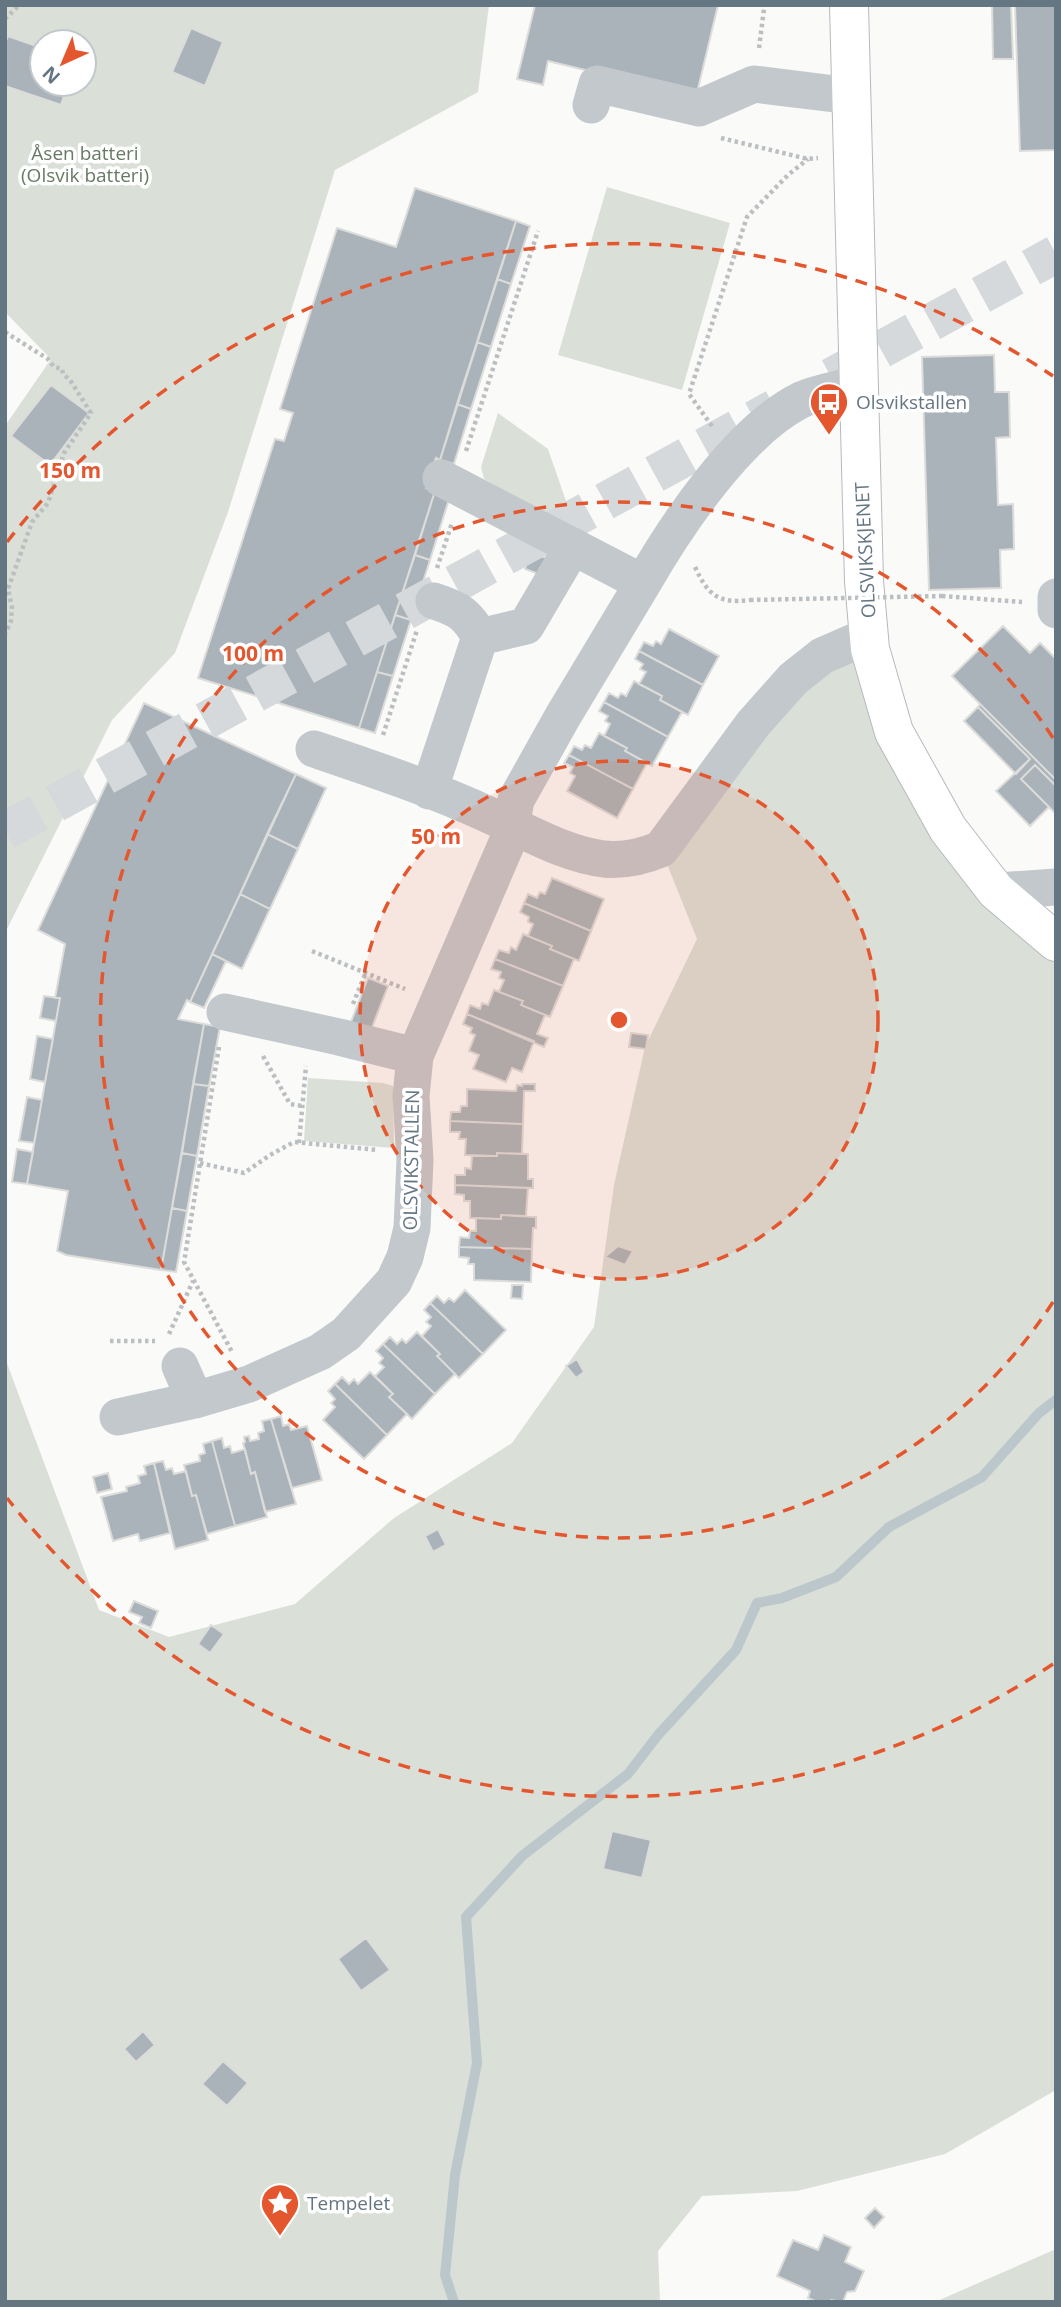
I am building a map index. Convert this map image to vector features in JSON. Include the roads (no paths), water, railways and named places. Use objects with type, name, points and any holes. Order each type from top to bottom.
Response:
[{"type":"main road","name":"OLSVIKSKJENET","points":[[849,5],[864,581],[870,649],[894,732],[948,829],[996,891],[1056,942]]},
{"type":"street","points":[[591,105],[597,84],[699,108],[754,84],[851,96]]},
{"type":"street","name":"OLSVIKSTALLEN","points":[[118,1417],[195,1401],[250,1384],[320,1352],[346,1334],[394,1281],[405,1257],[412,1228],[415,1160],[411,1096],[415,1056],[509,838],[516,800],[672,534],[733,456],[763,426],[802,400],[858,384]]},
{"type":"street","points":[[448,481],[643,583]]},
{"type":"street","points":[[480,637],[526,626],[573,546]]},
{"type":"street","points":[[429,791],[480,637],[471,620],[456,608],[434,601]]},
{"type":"street","points":[[314,749],[489,814],[566,849],[604,859],[640,859],[661,849],[753,724],[793,679],[822,656],[854,642],[870,649]]},
{"type":"street","points":[[996,891],[1056,887]]},
{"type":"street","points":[[225,1012],[415,1056]]},
{"type":"street","points":[[180,1366],[195,1401]]},
{"type":"waterway","points":[[454,2302],[445,2275],[455,2175],[477,2063],[466,1917],[522,1856],[628,1774],[658,1735],[736,1650],[757,1603],[782,1598],[836,1577],[889,1527],[982,1477],[1039,1413],[1056,1400]]},
{"type":"tunnel","points":[[831,377],[1056,254]]},
{"type":"tunnel","points":[[5,831],[775,408]]},
{"type":"place","name":"Olsvikstallen","points":[[829,436]]},
{"type":"place","name":"Tempelet","points":[[280,2237]]},
{"type":"park label","name":"Åsen batteri (Olsvik batteri)","points":[[85,164]]}]
